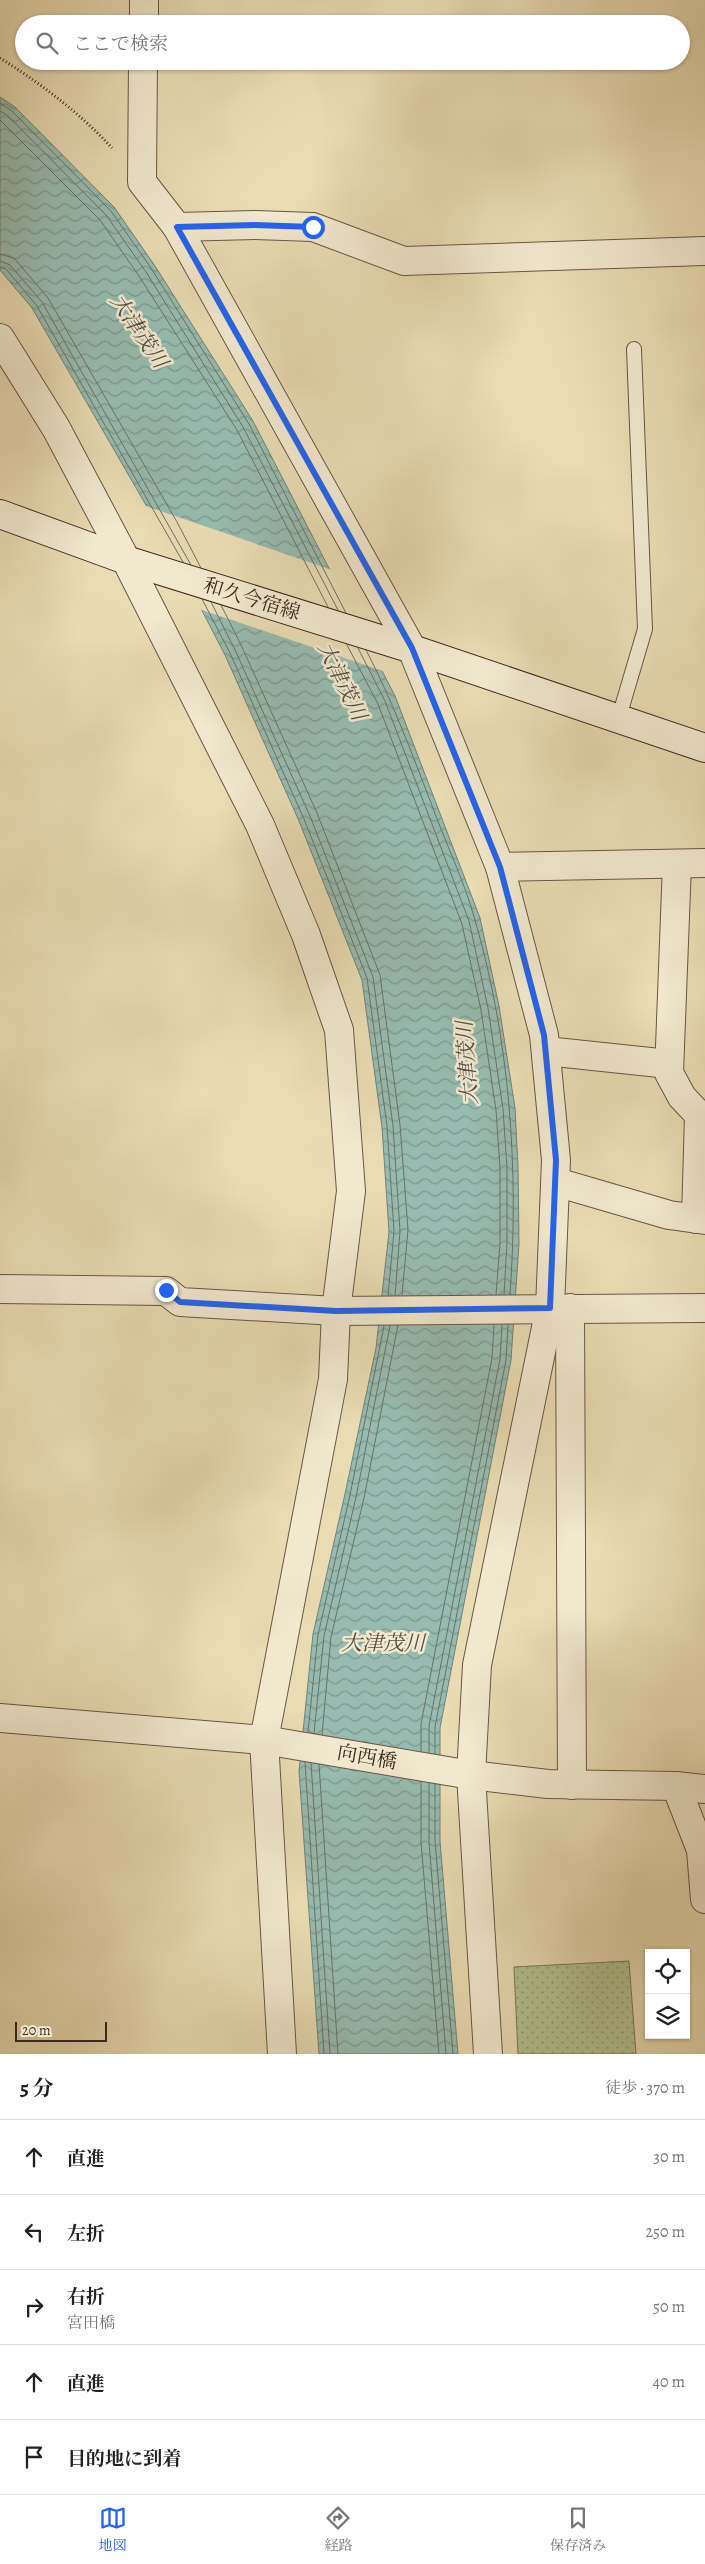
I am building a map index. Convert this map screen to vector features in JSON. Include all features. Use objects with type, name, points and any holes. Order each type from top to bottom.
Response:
[{"type":"street","points":[[144,0],[144,15]]},
{"type":"street","points":[[143,70],[142,182],[177,227],[412,648],[500,867],[544,1035],[556,1160],[572,1785]]},
{"type":"street","points":[[177,227],[255,225],[313,227],[404,261],[705,251]]},
{"type":"street","points":[[0,338],[56,428],[126,560],[260,825],[306,936],[339,1030],[351,1191],[336,1311],[333,1379],[264,1740],[282,2054]]},
{"type":"street","name":"和久今宿線","points":[[0,514],[126,560],[412,648],[619,717],[705,748]]},
{"type":"street","points":[[500,867],[705,863]]},
{"type":"street","points":[[556,1182],[669,1215],[701,1219],[699,1115],[682,1097],[669,1073],[668,1064],[677,864]]},
{"type":"street","points":[[546,1051],[668,1064]]},
{"type":"street","points":[[0,1290],[166,1290],[180,1302],[336,1311],[705,1308]]},
{"type":"street","points":[[488,2054],[471,1775],[477,1664],[560,1308]]},
{"type":"street","name":"向西橋","points":[[0,1718],[264,1740],[471,1775],[572,1785],[676,1786],[705,1790]]},
{"type":"street","points":[[676,1786],[701,1850],[705,1898]]},
{"type":"lane","points":[[619,717],[645,629],[634,349]]},
{"type":"path","points":[[0,58],[15,67]]},
{"type":"path","points":[[19,70],[94,128],[142,182]]},
{"type":"green space","points":[[629,1961],[636,2054],[518,2054],[514,1967]]},
{"type":"water","name":"大津茂川","points":[[0,97],[15,107],[114,207],[155,266],[253,421],[395,696],[480,918],[499,1006],[515,1108],[519,1244],[511,1360],[440,1728],[440,1841],[458,2054],[319,2054],[299,1771],[313,1634],[376,1348],[389,1232],[382,1127],[362,980],[299,821],[225,655],[161,531],[32,308],[0,270]]},
{"type":"pier","points":[[143,505],[332,570],[386,672],[199,609]]},
{"type":"route","points":[[166,1290],[180,1302],[336,1311],[550,1308],[556,1160],[544,1035],[500,867],[412,648],[177,227],[255,225],[313,227]]}]
